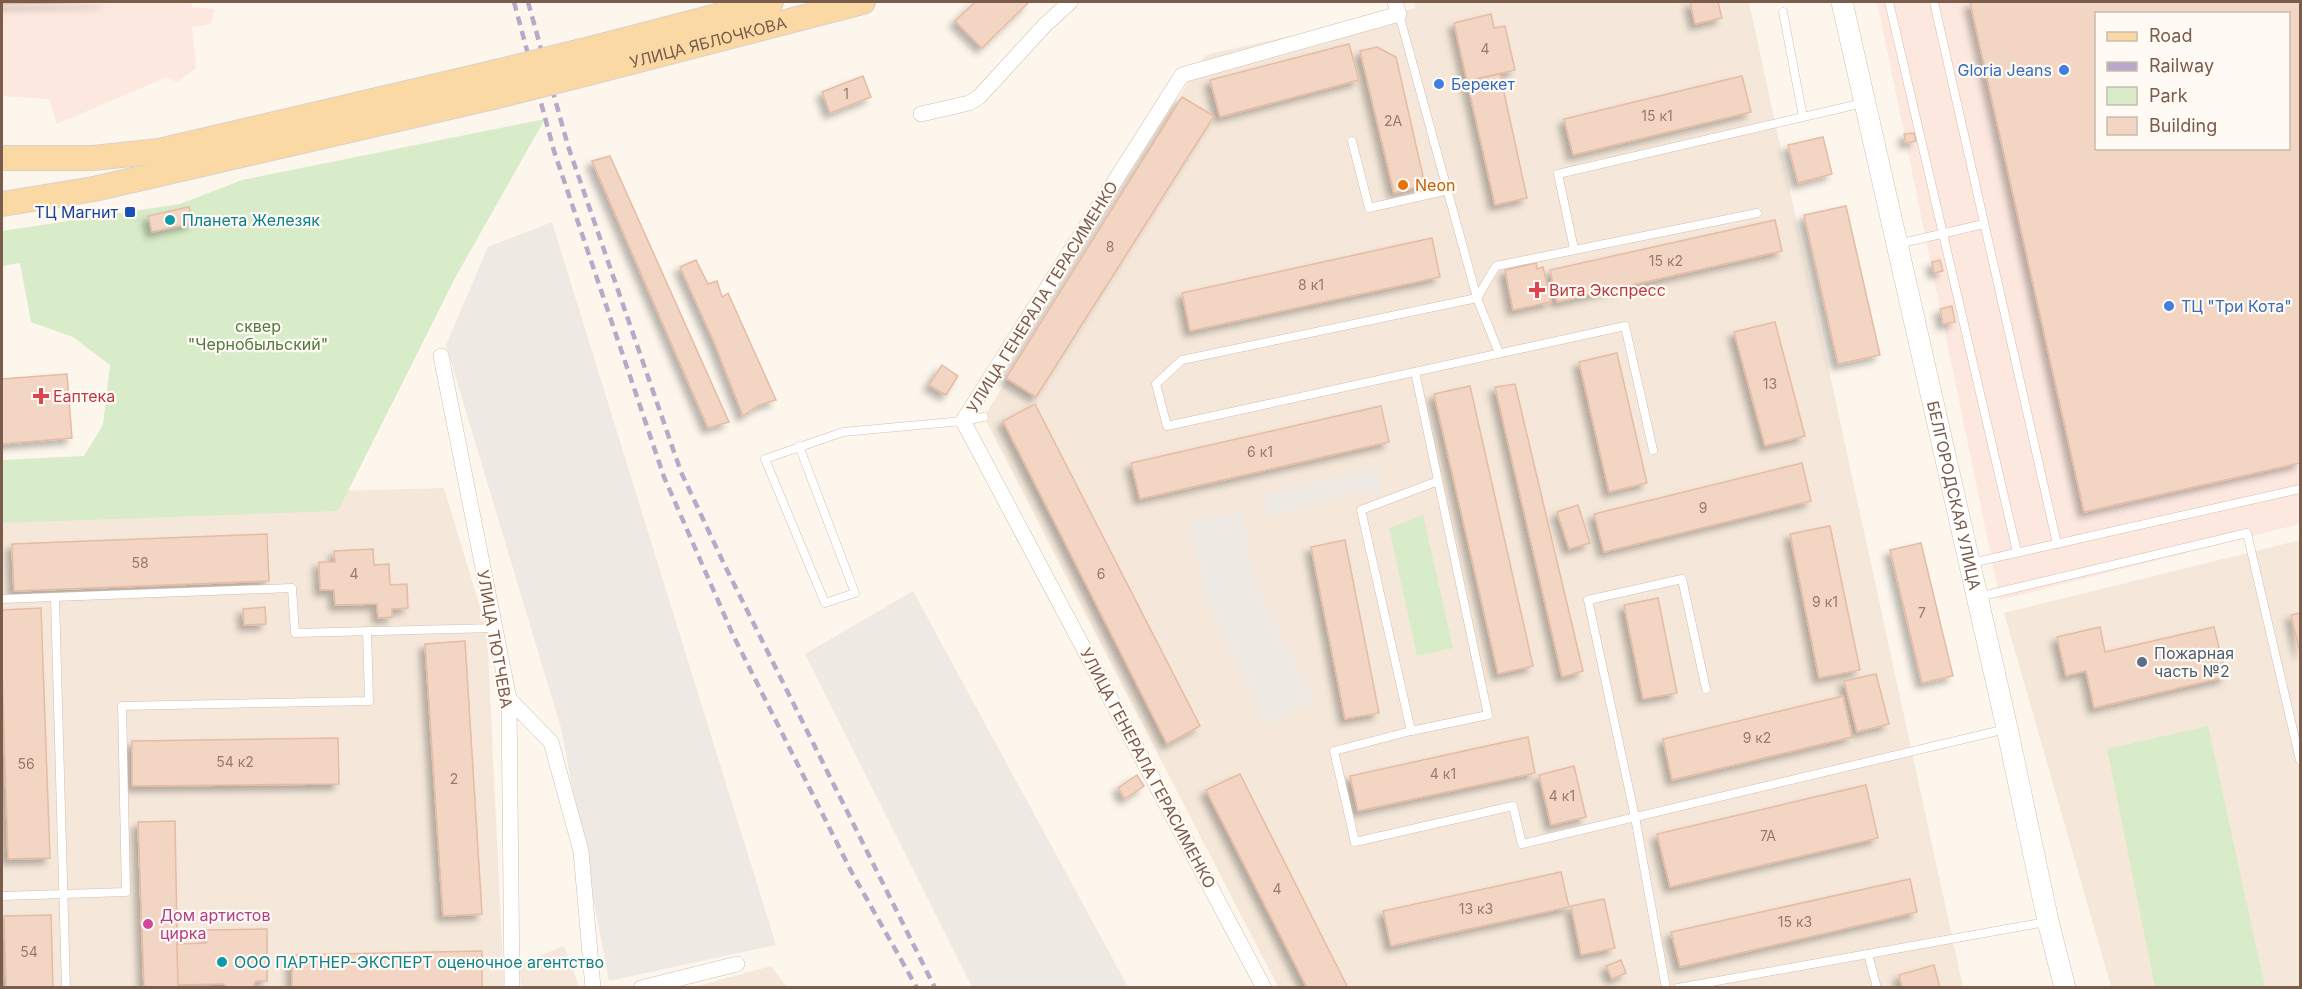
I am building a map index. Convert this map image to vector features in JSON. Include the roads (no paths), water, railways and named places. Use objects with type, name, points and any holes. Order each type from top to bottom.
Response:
[{"type":"main road","name":"УЛИЦА ЯБЛОЧКОВА","points":[[585,62],[771,2]]},
{"type":"main road","name":"УЛИЦА ЯБЛОЧКОВА","points":[[585,62],[863,2]]},
{"type":"main road","name":"БЕЛГОРОДСКАЯ УЛИЦА","points":[[1842,2],[2007,728],[2048,921],[2065,987]]},
{"type":"main road","points":[[2,158],[93,158],[159,151],[488,74],[585,62]]},
{"type":"main road","points":[[2,204],[94,189],[493,98],[585,62]]},
{"type":"street","points":[[1044,26],[1053,2]]},
{"type":"street","points":[[921,114],[969,103],[979,97],[1044,26],[1070,2]]},
{"type":"street","name":"УЛИЦА ГЕНЕРАЛА ГЕРАСИМЕНКО","points":[[1264,987],[963,421],[1182,75],[1397,8]]},
{"type":"street","name":"УЛИЦА ТЮТЧЕВА","points":[[441,356],[508,699],[512,987]]},
{"type":"street","points":[[508,699],[551,742],[581,851],[593,987]]},
{"type":"street","points":[[641,987],[737,964]]},
{"type":"lane","points":[[1889,2],[2017,552]]},
{"type":"lane","points":[[1934,2],[2056,544]]},
{"type":"lane","points":[[1397,8],[1477,298],[1499,353]]},
{"type":"lane","points":[[1783,12],[1803,117]]},
{"type":"lane","points":[[1574,249],[1558,174],[1864,103]]},
{"type":"lane","points":[[1352,141],[1369,208],[1449,190]]},
{"type":"lane","points":[[1653,450],[1624,326],[1167,426],[1156,384],[1182,360],[1477,298],[1496,266],[1757,213]]},
{"type":"lane","points":[[1897,245],[1984,224]]},
{"type":"lane","points":[[1414,372],[1488,715],[1411,731],[1334,751],[1354,842],[1513,806],[1522,844],[2007,728]]},
{"type":"lane","points":[[799,446],[855,593],[825,603],[765,459],[799,446],[843,432],[984,417]]},
{"type":"lane","points":[[1411,731],[1361,510],[1438,481]]},
{"type":"lane","points":[[1969,563],[2301,489]]},
{"type":"lane","points":[[1977,597],[2247,533],[2301,759]]},
{"type":"lane","points":[[1666,987],[1635,817],[1588,600],[1682,579],[1706,689]]},
{"type":"lane","points":[[2,599],[292,588],[295,633],[495,628]]},
{"type":"lane","points":[[55,598],[66,987]]},
{"type":"lane","points":[[2,896],[126,892],[122,706],[369,701],[367,631]]},
{"type":"lane","points":[[1684,987],[2048,921]]},
{"type":"lane","points":[[1868,954],[1877,987]]},
{"type":"railway","points":[[514,2],[554,151],[664,477],[733,635],[851,871],[917,988]]},
{"type":"railway","points":[[528,2],[568,146],[681,472],[724,564],[935,988]]},
{"type":"place","name":"Gloria Jeans","points":[[2064,70]]},
{"type":"place","name":"Берекет","points":[[1439,84]]},
{"type":"place","name":"Neon","points":[[1403,185]]},
{"type":"place","name":"ТЦ Магнит","points":[[130,212]]},
{"type":"place","name":"Планета Железяк","points":[[170,220]]},
{"type":"place","name":"Вита Экспресс","points":[[1537,290]]},
{"type":"place","name":"ТЦ \"Три Кота\"","points":[[2169,306]]},
{"type":"place","name":"Еаптека","points":[[41,396]]},
{"type":"place","name":"Пожарная часть №2","points":[[2142,662]]},
{"type":"place","name":"Дом артистов цирка","points":[[148,924]]},
{"type":"place","name":"ООО ПАРТНЕР-ЭКСПЕРТ оценочное агентство","points":[[222,962]]},
{"type":"park label","name":"сквер \"Чернобыльский\"","points":[[258,335]]}]
